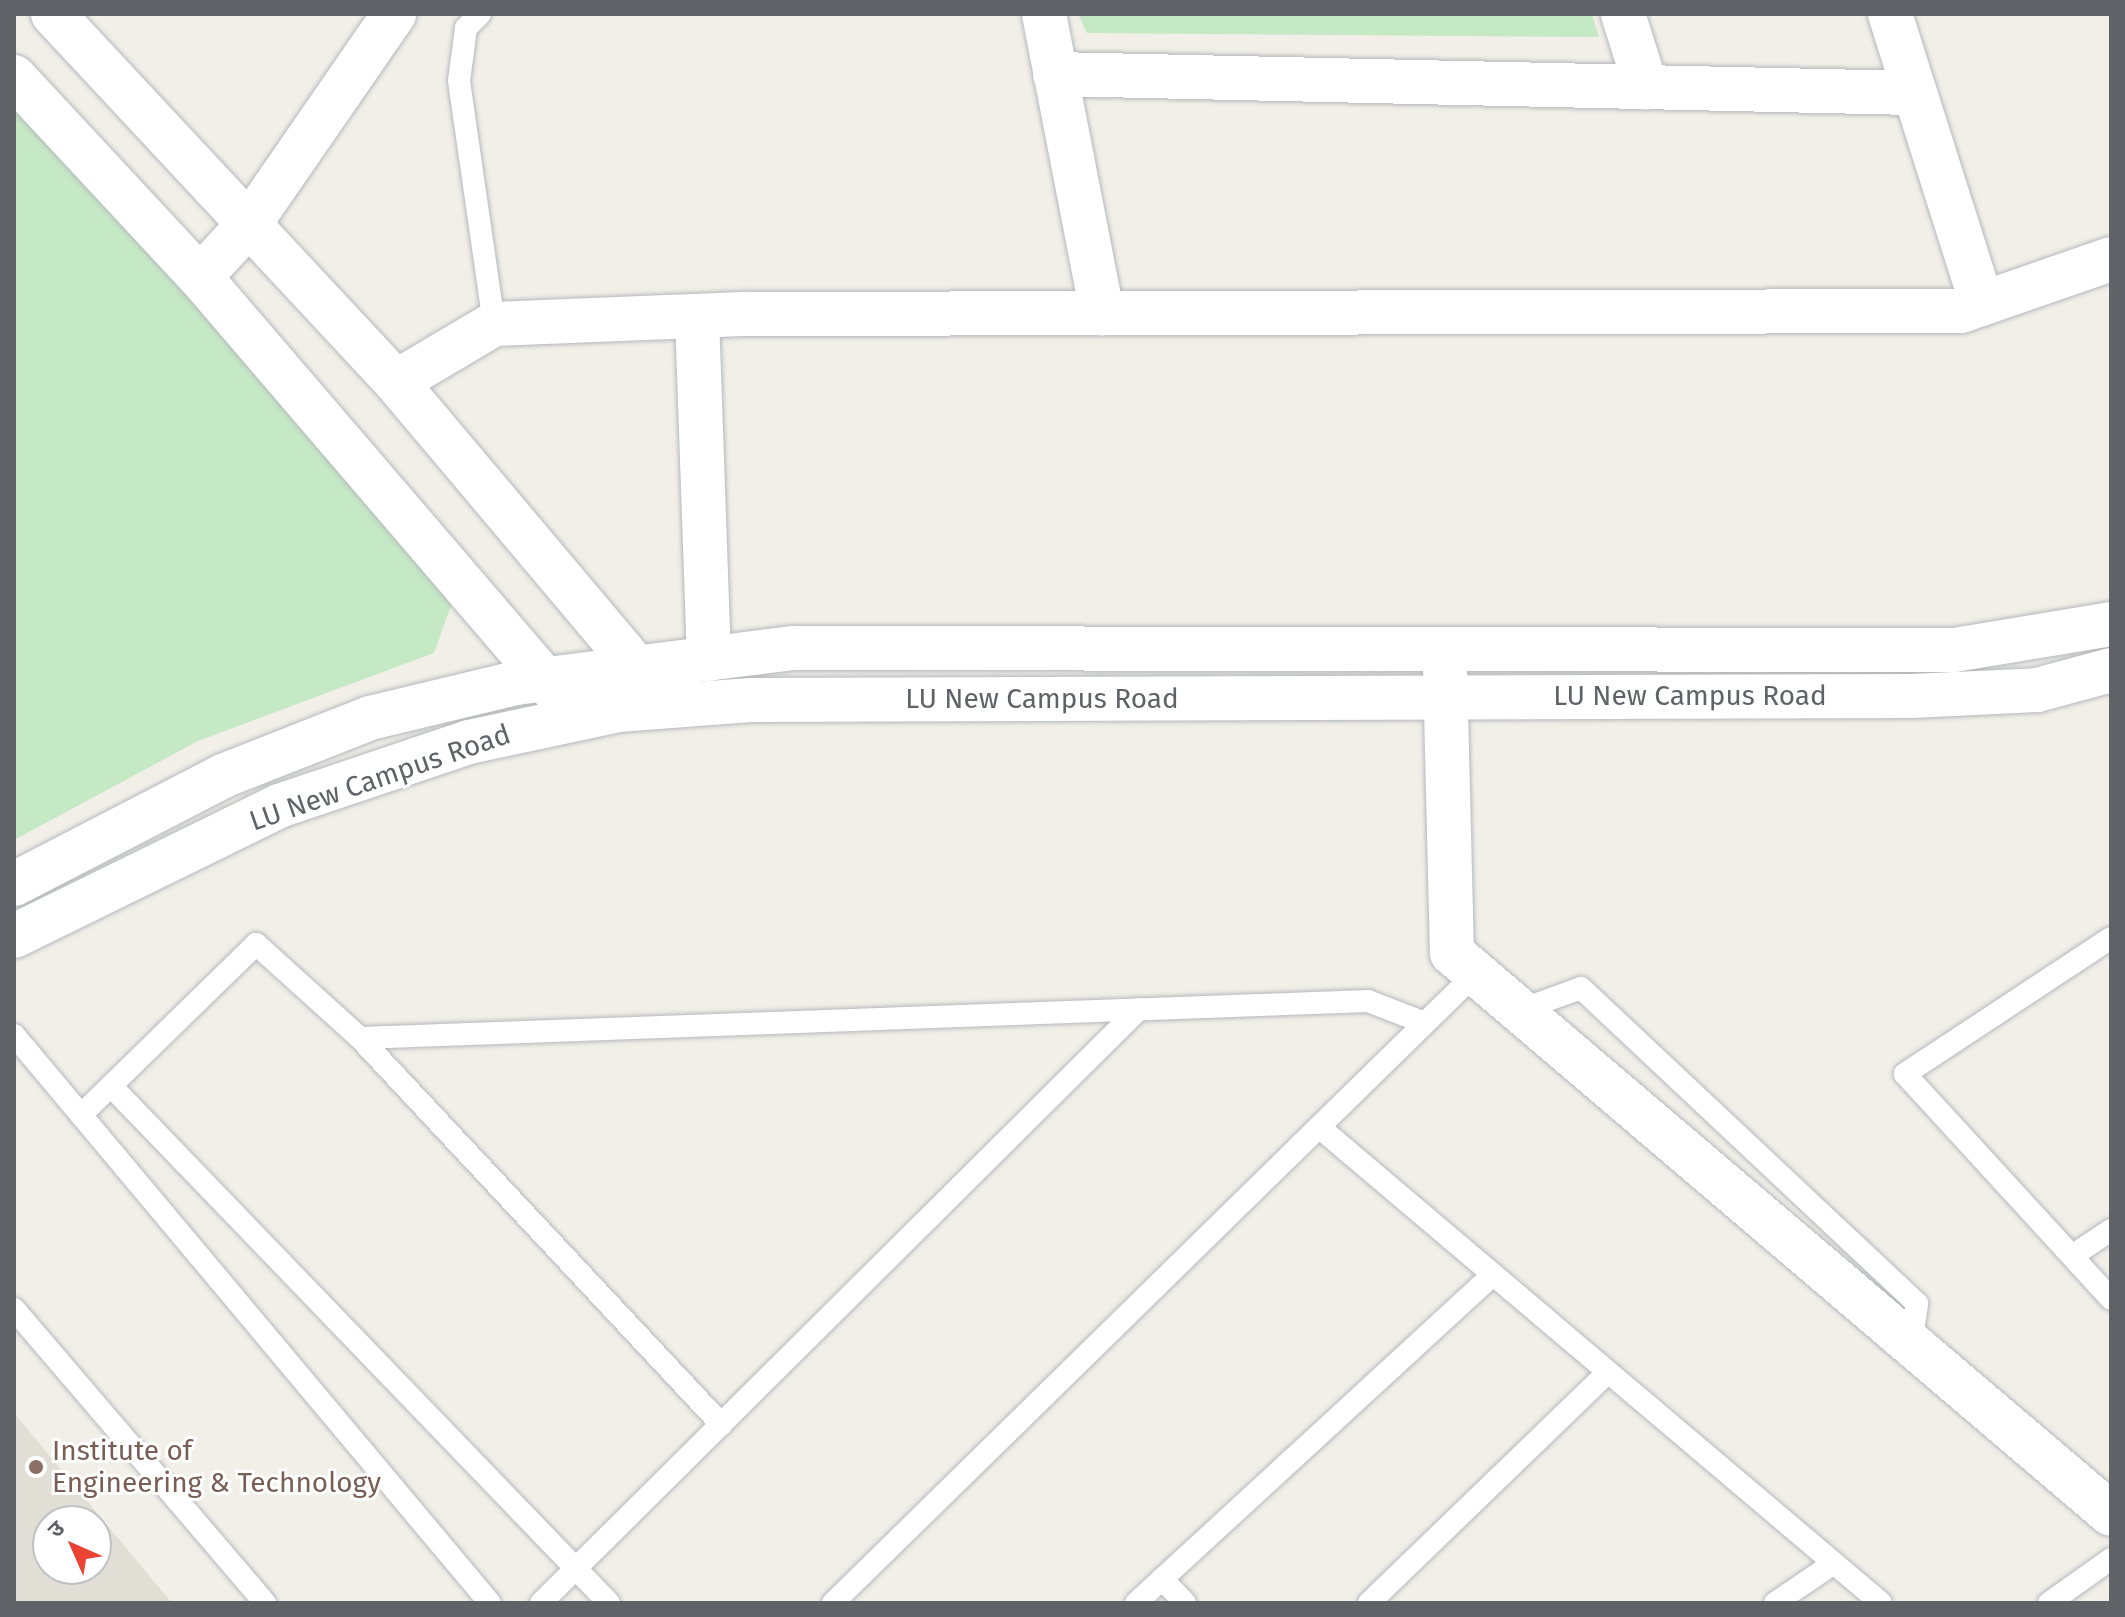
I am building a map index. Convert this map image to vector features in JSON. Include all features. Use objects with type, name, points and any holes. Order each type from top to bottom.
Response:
[{"type":"street","points":[[53,14],[396,382],[668,706]]},
{"type":"street","points":[[200,277],[250,223],[394,14]]},
{"type":"street","points":[[1044,14],[1102,313]]},
{"type":"street","points":[[1623,14],[1646,87]]},
{"type":"street","points":[[1890,14],[1982,304]]},
{"type":"street","points":[[1055,74],[1915,93]]},
{"type":"street","points":[[14,77],[200,277],[577,717]]},
{"type":"street","points":[[396,382],[494,324],[697,316],[1961,311],[2111,259]]},
{"type":"street","points":[[697,316],[709,659]]},
{"type":"street","name":"LU New Campus Road","points":[[14,884],[223,776],[370,718],[516,683],[547,684],[638,668],[792,648],[1954,650],[2111,624]]},
{"type":"street","points":[[1445,651],[1452,953],[1515,1012],[2111,1514]]},
{"type":"street","name":"LU New Campus Road","points":[[14,936],[279,806],[469,742],[577,717],[751,700],[1912,696],[2037,690],[2111,670]]},
{"type":"lane","points":[[480,14],[466,28],[459,81],[494,324]]},
{"type":"lane","points":[[2111,938],[1905,1074],[2111,1299]]},
{"type":"lane","points":[[81,1115],[256,944],[360,1038],[721,1424]]},
{"type":"lane","points":[[833,1603],[1474,975]]},
{"type":"lane","points":[[1515,1012],[1581,988],[1917,1304],[1911,1346]]},
{"type":"lane","points":[[360,1038],[1368,1001],[1425,1023]]},
{"type":"lane","points":[[541,1603],[1139,1009]]},
{"type":"lane","points":[[14,1035],[490,1603]]},
{"type":"lane","points":[[111,1086],[609,1603]]},
{"type":"lane","points":[[1319,1127],[1881,1603]]},
{"type":"lane","points":[[2072,1256],[2111,1230]]},
{"type":"lane","points":[[1136,1603],[1493,1275]]},
{"type":"lane","points":[[14,1309],[265,1603]]},
{"type":"lane","points":[[1382,1599],[1608,1372]]},
{"type":"lane","points":[[2049,1603],[2111,1559]]},
{"type":"lane","points":[[1775,1603],[1834,1563]]},
{"type":"lane","points":[[1162,1579],[1185,1603]]},
{"type":"shaded area","name":"Institute of Engineering & Technology","points":[[14,1413],[91,1505],[32,1505],[32,1585],[112,1585],[112,1531],[172,1603],[14,1603]]},
{"type":"green space","points":[[1592,14],[1599,37],[1087,33],[1079,16]]},
{"type":"green space","points":[[23,106],[454,597],[434,653],[198,741],[14,840],[14,108]]},
{"type":"place","name":"Institute of Engineering & Technology","points":[[36,1467]]}]
